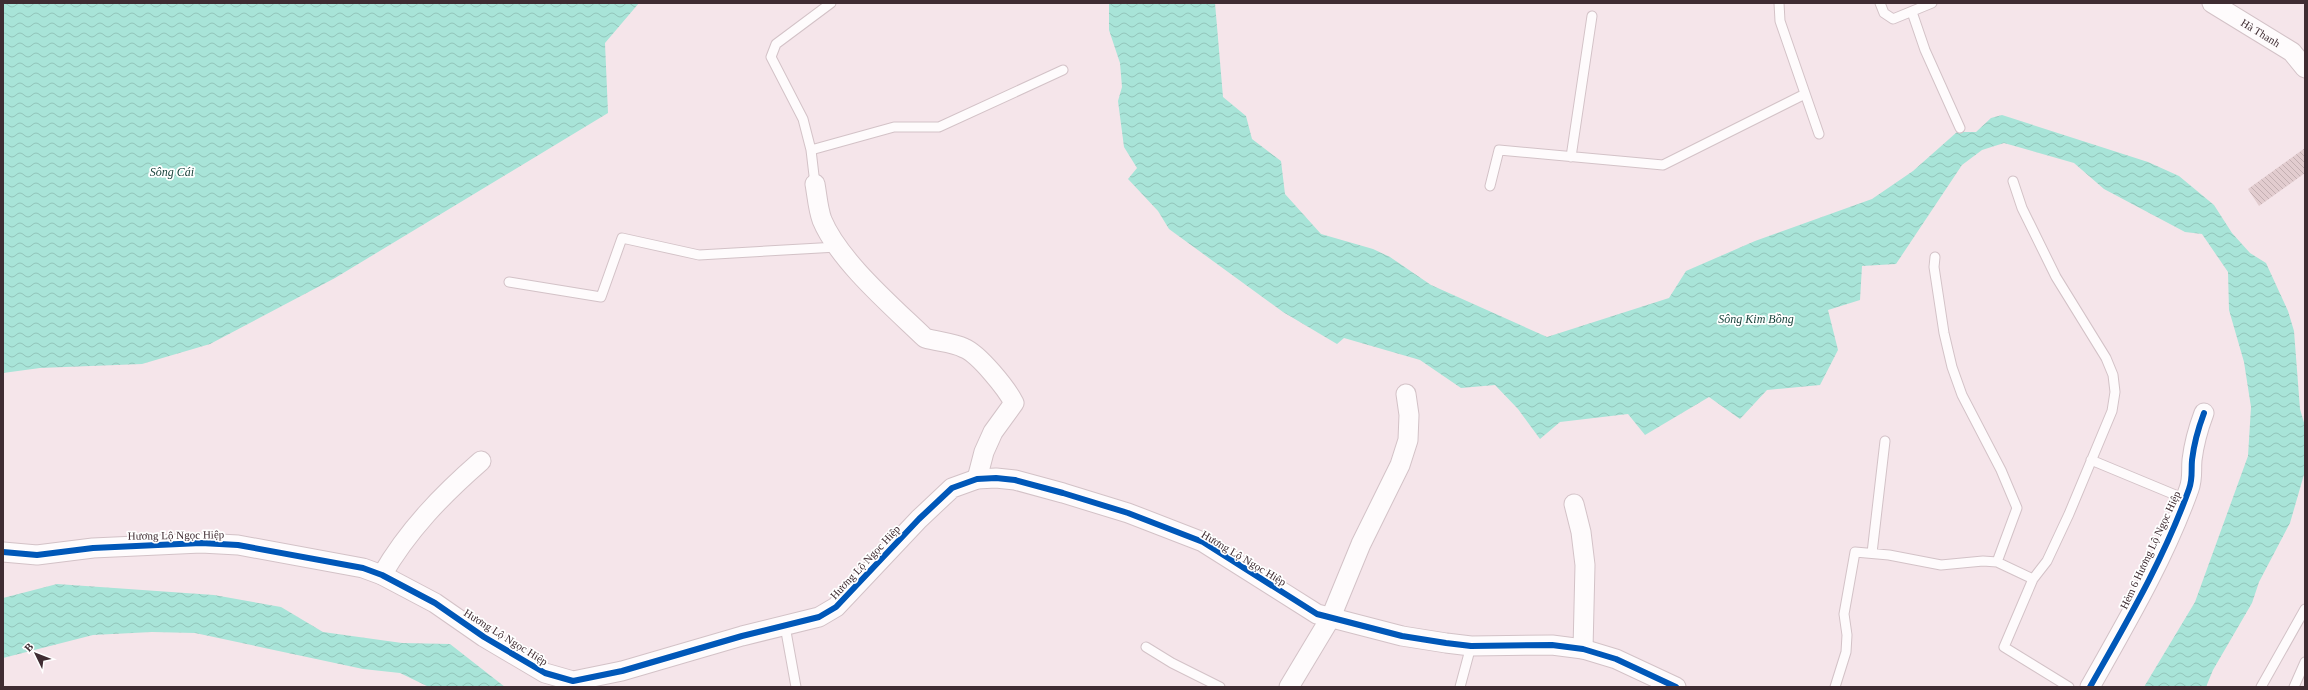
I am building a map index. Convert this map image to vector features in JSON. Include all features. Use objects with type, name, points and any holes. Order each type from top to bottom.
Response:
[{"type":"street","name":"Hà Thanh","points":[[2212,3],[2292,52],[2305,68]]},
{"type":"street","points":[[815,184],[822,220],[839,247],[888,301],[925,338],[939,343],[965,348],[1009,392],[1014,403],[993,432],[984,452],[977,479]]},
{"type":"street","points":[[1289,687],[1331,617],[1361,544],[1400,464],[1408,440],[1409,415],[1406,394]]},
{"type":"street","name":"Hẻm 6 Hương Lộ Ngọc Hiệp","points":[[2090,687],[2142,595],[2185,499],[2193,477],[2192,463],[2195,434],[2204,413]]},
{"type":"street","points":[[382,575],[414,526],[444,494],[480,461]]},
{"type":"street","name":"Hương Lộ Ngọc Hiệp","points":[[3,552],[37,554],[151,544],[201,543],[238,545],[363,568],[382,575],[435,602],[484,636],[545,673],[569,684],[622,671],[705,646],[819,617],[836,608],[935,503],[952,488],[977,479],[996,478],[1015,480],[1128,513],[1203,542],[1317,614],[1402,636],[1471,646],[1552,645],[1583,649],[1616,659],[1676,687]]},
{"type":"street","points":[[1574,504],[1581,532],[1585,559],[1583,649]]},
{"type":"lane","points":[[815,184],[811,150],[803,119],[772,57],[776,44],[831,3]]},
{"type":"lane","points":[[1779,3],[1780,21],[1819,134]]},
{"type":"lane","points":[[1880,3],[1884,13],[1893,19],[1932,3]]},
{"type":"lane","points":[[1912,12],[1925,50],[1960,128]]},
{"type":"lane","points":[[1571,157],[1592,16]]},
{"type":"lane","points":[[811,150],[894,127],[939,127],[1064,70]]},
{"type":"lane","points":[[1490,186],[1499,150],[1663,165],[1805,94]]},
{"type":"lane","points":[[2013,181],[2022,208],[2056,277],[2085,328],[2106,358],[2113,375],[2115,392],[2112,412],[2069,514],[2047,561],[2033,580],[2004,647],[2069,687]]},
{"type":"lane","points":[[509,282],[601,297],[622,238],[699,255],[839,247]]},
{"type":"lane","points":[[1935,258],[1934,267],[1944,333],[1952,367],[1962,395],[2001,470],[2017,508],[1997,562]]},
{"type":"lane","points":[[1872,553],[1885,441]]},
{"type":"lane","points":[[2091,460],[2185,499]]},
{"type":"lane","points":[[1835,687],[1846,652],[1847,635],[1844,614],[1855,552],[1872,553],[1941,565],[1983,561],[1997,562],[2033,580]]},
{"type":"lane","points":[[2261,687],[2305,609]]},
{"type":"lane","points":[[785,626],[796,687]]},
{"type":"lane","points":[[1460,687],[1471,646]]},
{"type":"lane","points":[[1146,647],[1172,663],[1220,687]]},
{"type":"lane","points":[[2294,687],[2305,662]]},
{"type":"water","name":"Sông Cái","points":[[3,3],[639,3],[605,43],[608,113],[335,278],[210,344],[142,364],[40,368],[3,373]]},
{"type":"water","name":"Sông Kim Bồng","points":[[1109,3],[1215,3],[1223,97],[1246,116],[1252,139],[1281,161],[1285,194],[1321,234],[1373,249],[1390,257],[1431,285],[1547,337],[1669,298],[1686,271],[1755,241],[1872,199],[1913,171],[1957,132],[1976,132],[1991,118],[2002,115],[2148,162],[2179,176],[2214,205],[2232,233],[2250,253],[2266,263],[2288,311],[2294,331],[2300,409],[2305,426],[2305,471],[2290,523],[2259,582],[2252,603],[2213,670],[2206,687],[2144,687],[2195,602],[2248,456],[2251,407],[2244,362],[2229,310],[2228,272],[2202,234],[2185,232],[2104,189],[2074,163],[2004,143],[1982,150],[1962,165],[1896,264],[1862,266],[1860,300],[1828,310],[1838,350],[1820,385],[1767,390],[1740,419],[1709,397],[1645,435],[1628,414],[1560,422],[1540,439],[1518,409],[1495,385],[1461,388],[1420,360],[1344,338],[1337,344],[1283,312],[1169,229],[1158,211],[1128,179],[1137,168],[1124,147],[1118,101],[1122,87],[1120,63],[1109,30]]},
{"type":"water","points":[[57,584],[214,595],[281,607],[323,632],[402,643],[450,644],[505,687],[429,687],[400,673],[363,669],[195,633],[152,632],[93,635],[3,658],[3,598]]},
{"type":"building","points":[[2305,148],[2305,173],[2259,206],[2248,189]]},
{"type":"cycle path","points":[[2090,687],[2144,590],[2179,515],[2190,485],[2194,448],[2204,413]]},
{"type":"cycle path","points":[[3,552],[37,555],[93,548],[201,543],[238,545],[363,568],[382,575],[435,603],[484,637],[545,673],[573,681],[622,671],[742,636],[819,617],[836,607],[919,519],[952,488],[977,479],[996,478],[1015,480],[1128,513],[1203,542],[1317,614],[1402,636],[1446,643],[1471,646],[1552,645],[1583,649],[1616,659],[1676,687]]}]
